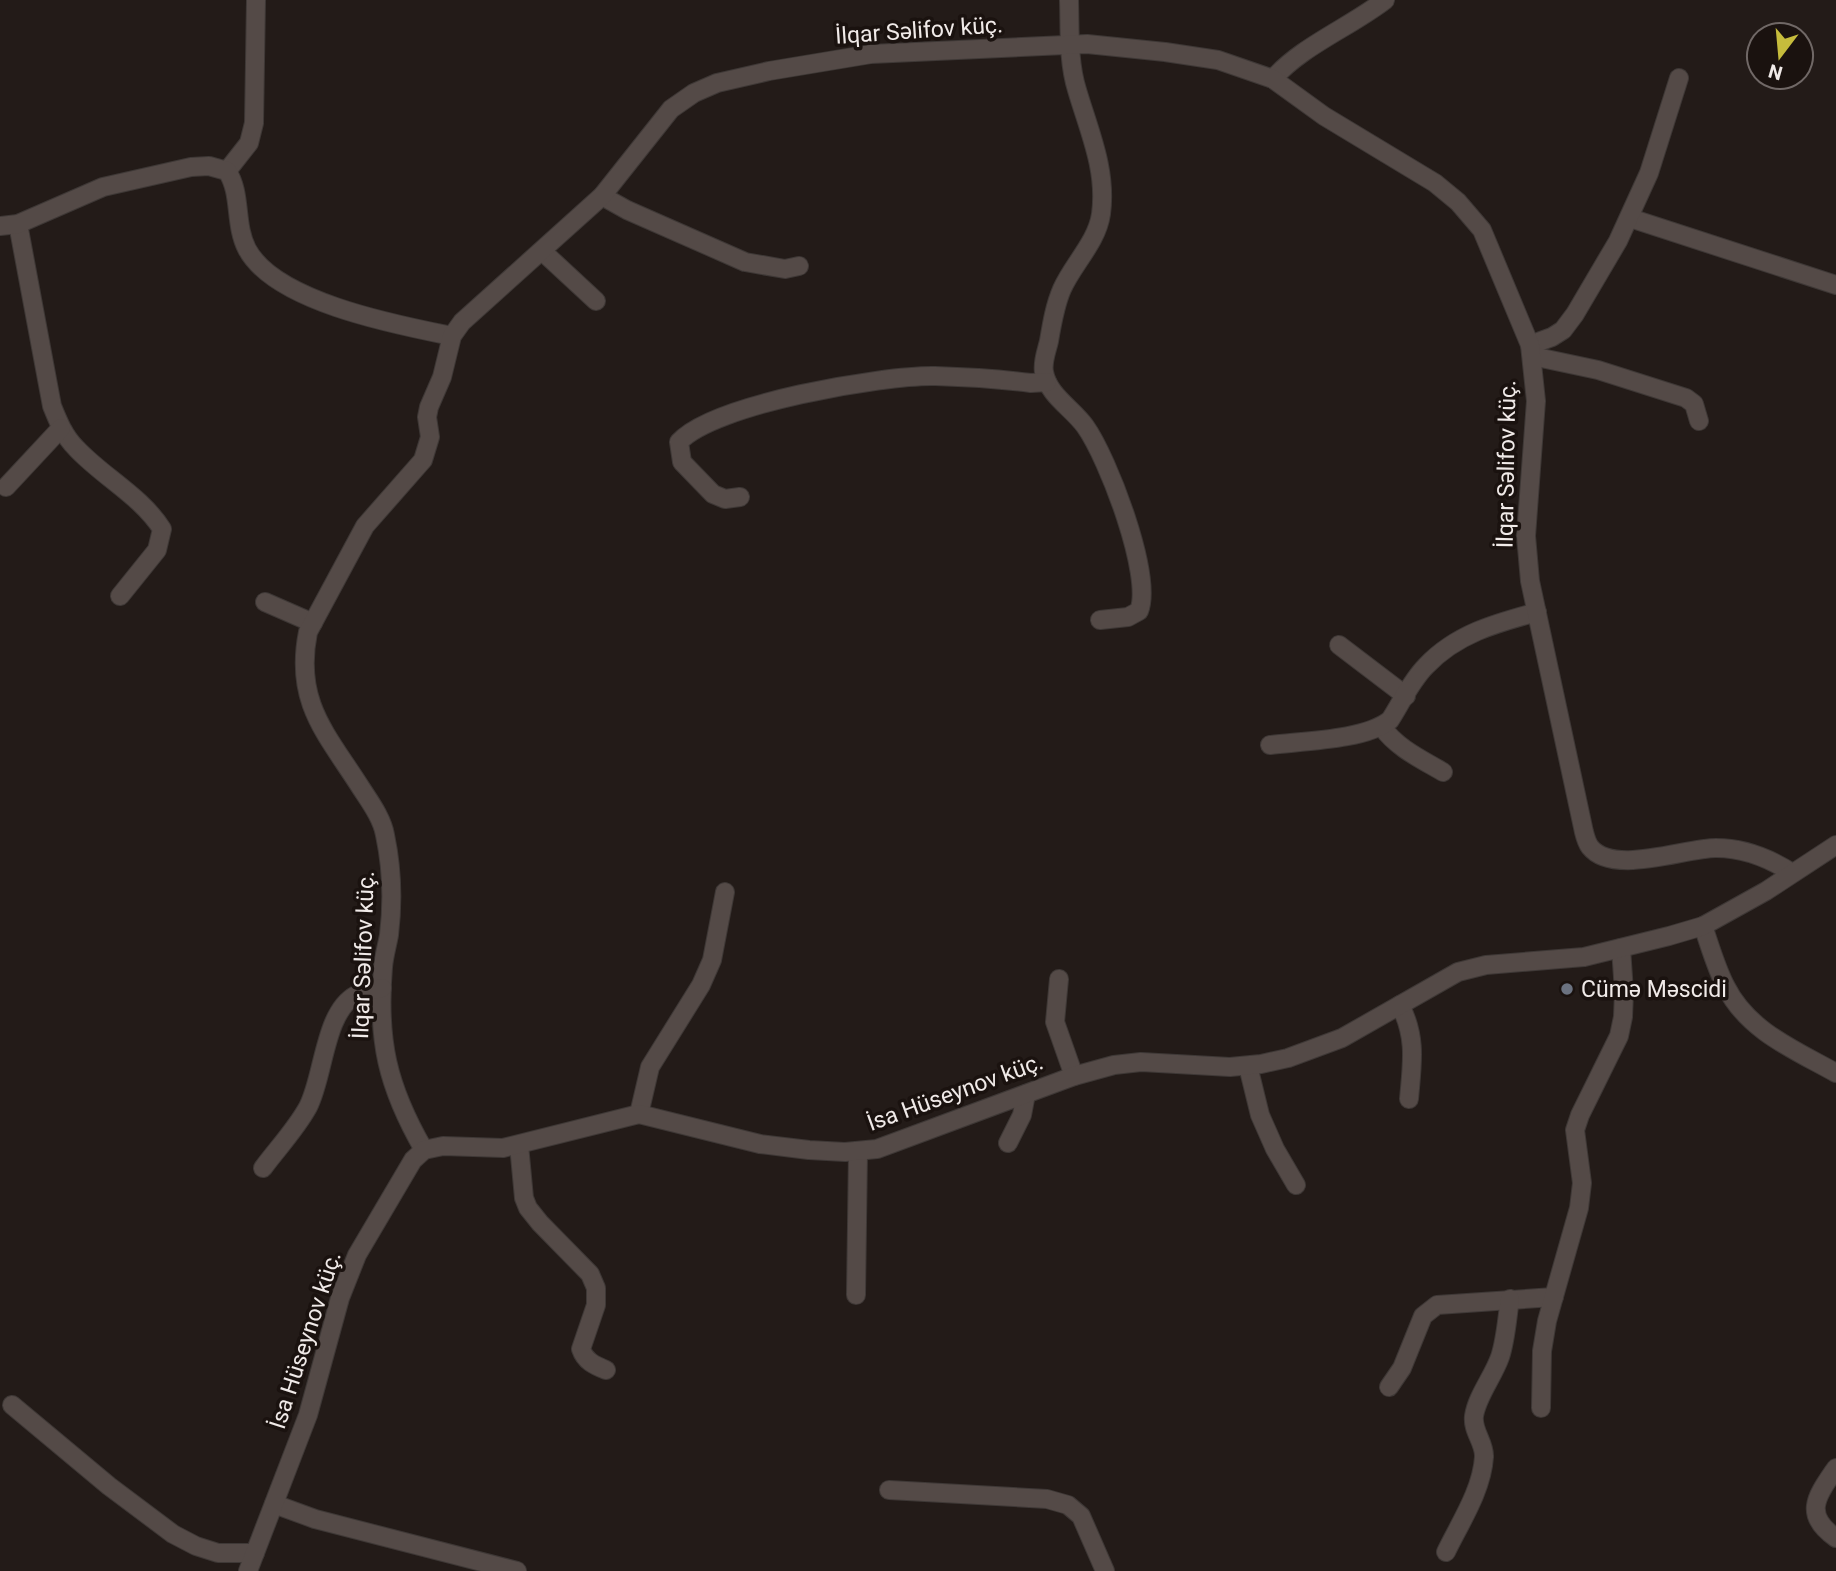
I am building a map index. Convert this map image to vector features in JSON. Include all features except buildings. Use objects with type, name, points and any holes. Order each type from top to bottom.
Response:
[{"type":"street","points":[[227,171],[248,143],[254,123],[256,0]]},
{"type":"street","points":[[1069,0],[1070,45],[1076,89],[1099,159],[1101,216],[1094,236],[1062,290],[1043,369],[1047,382],[1087,428],[1101,456],[1132,533],[1142,575],[1143,600],[1139,611],[1128,617],[1100,620]]},
{"type":"street","points":[[1273,79],[1283,66],[1354,23],[1384,0]]},
{"type":"street","name":"İlqar Səlifov küç.","points":[[424,1150],[404,1116],[383,1046],[382,988],[392,903],[385,831],[373,806],[311,707],[305,684],[304,649],[308,632],[365,526],[423,460],[430,437],[427,417],[429,407],[442,377],[452,336],[462,323],[602,196],[671,109],[694,93],[717,83],[769,71],[871,54],[1087,44],[1165,51],[1218,60],[1273,79],[1324,116],[1435,183],[1458,202],[1482,230],[1531,350],[1536,401],[1527,536],[1530,581],[1584,832],[1591,848],[1607,858],[1627,861],[1717,848],[1770,858],[1792,873]]},
{"type":"street","points":[[1531,350],[1563,330],[1575,314],[1630,218],[1649,173],[1679,78]]},
{"type":"street","points":[[120,596],[157,550],[162,529],[152,514],[76,448],[61,428],[52,406],[9,225],[103,187],[191,167],[209,166],[227,171],[233,180],[240,230],[247,250],[267,271],[297,292],[329,305],[389,323],[452,336]]},
{"type":"street","points":[[602,196],[627,210],[745,262],[785,269],[799,266]]},
{"type":"street","points":[[1630,218],[1836,285]]},
{"type":"street","points":[[542,251],[596,301]]},
{"type":"street","points":[[1531,350],[1686,398],[1694,404],[1699,421]]},
{"type":"street","points":[[740,497],[725,499],[713,494],[682,462],[679,442],[687,433],[739,411],[835,387],[934,376],[1047,382]]},
{"type":"street","points":[[6,487],[61,428]]},
{"type":"street","points":[[265,602],[313,623]]},
{"type":"street","points":[[1270,745],[1357,735],[1382,727],[1390,720],[1425,666],[1454,642],[1489,625],[1537,612]]},
{"type":"street","points":[[1339,645],[1406,696]]},
{"type":"street","points":[[1382,727],[1389,737],[1406,750],[1443,772]]},
{"type":"street","name":"İsa Hüseynov küç.","points":[[248,1571],[308,1415],[340,1298],[357,1255],[413,1160],[424,1150],[443,1146],[503,1148],[639,1114],[760,1144],[809,1150],[858,1152],[877,1149],[1074,1076],[1114,1065],[1141,1062],[1248,1066],[1289,1058],[1342,1038],[1458,972],[1486,965],[1584,957],[1703,926],[1836,845]]},
{"type":"street","points":[[639,1114],[650,1067],[701,985],[712,960],[725,892]]},
{"type":"street","points":[[1703,926],[1726,987],[1742,1011],[1762,1031],[1836,1073]]},
{"type":"street","points":[[1542,1408],[1542,1351],[1547,1321],[1579,1209],[1582,1183],[1576,1130],[1580,1115],[1619,1035],[1623,1017],[1621,948]]},
{"type":"street","points":[[1059,979],[1055,1022],[1074,1076]]},
{"type":"street","points":[[263,1168],[307,1107],[319,1079],[329,1036],[340,1010],[355,996],[382,988]]},
{"type":"street","points":[[1401,1005],[1408,1020],[1413,1044],[1409,1099]]},
{"type":"street","points":[[1248,1066],[1260,1115],[1275,1149],[1296,1185]]},
{"type":"street","points":[[1008,1143],[1022,1115],[1026,1094]]},
{"type":"street","points":[[519,1145],[524,1198],[528,1208],[590,1274],[596,1289],[596,1305],[581,1349],[583,1356],[590,1363],[606,1370]]},
{"type":"street","points":[[856,1295],[858,1152]]},
{"type":"street","points":[[1389,1387],[1402,1368],[1423,1316],[1437,1305],[1554,1297]]},
{"type":"street","points":[[1446,1552],[1470,1505],[1482,1469],[1484,1456],[1474,1418],[1501,1355],[1510,1299]]},
{"type":"street","points":[[12,1405],[109,1486],[173,1534],[196,1546],[218,1553],[255,1553]]},
{"type":"street","points":[[1836,1468],[1821,1490],[1815,1511],[1821,1527],[1836,1538]]},
{"type":"street","points":[[889,1490],[1047,1499],[1068,1506],[1081,1516],[1105,1571]]},
{"type":"street","points":[[274,1504],[354,1530],[517,1571]]},
{"type":"place","name":"Cümə Məscidi","points":[[1567,989]]}]
